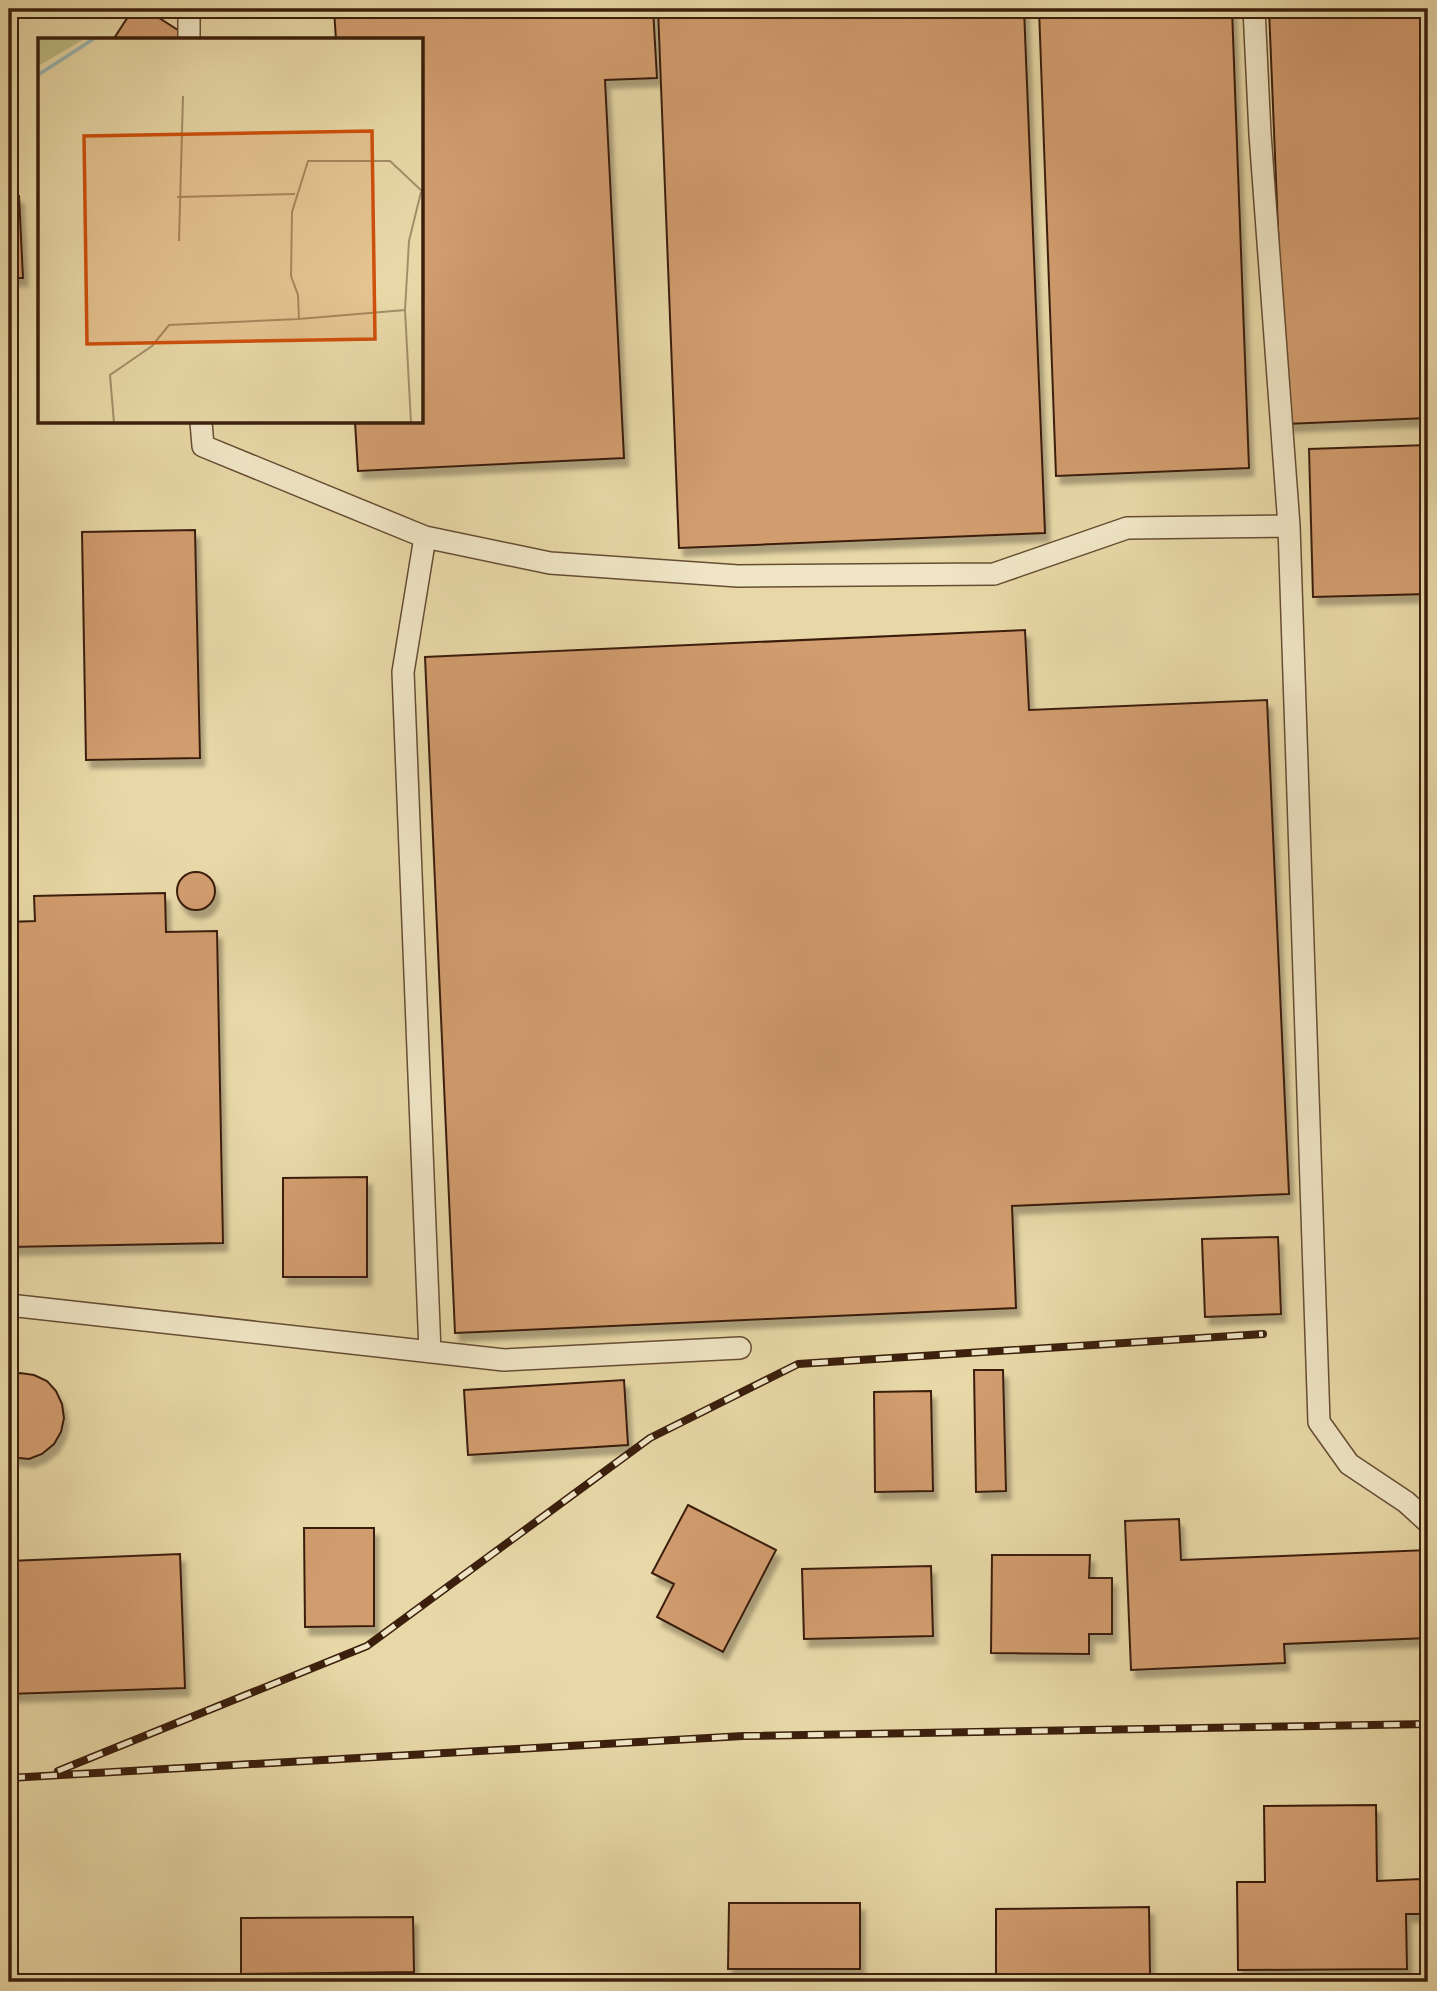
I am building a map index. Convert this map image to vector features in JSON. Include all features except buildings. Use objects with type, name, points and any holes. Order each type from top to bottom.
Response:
[{"type":"lane","points":[[189,9],[189,38]]},
{"type":"lane","points":[[1254,9],[1261,148],[1289,526],[1318,1422],[1349,1464],[1406,1502],[1428,1522]]},
{"type":"lane","points":[[201,424],[203,446],[425,537],[550,563],[738,576],[981,575],[994,574],[1127,528],[1289,526]]},
{"type":"lane","points":[[425,537],[403,672],[430,1352]]},
{"type":"lane","points":[[9,1305],[504,1360],[740,1349]]},
{"type":"railway","points":[[58,1771],[367,1646],[650,1438],[798,1364],[1263,1334]]},
{"type":"railway","points":[[9,1778],[743,1736],[1428,1724]]}]
